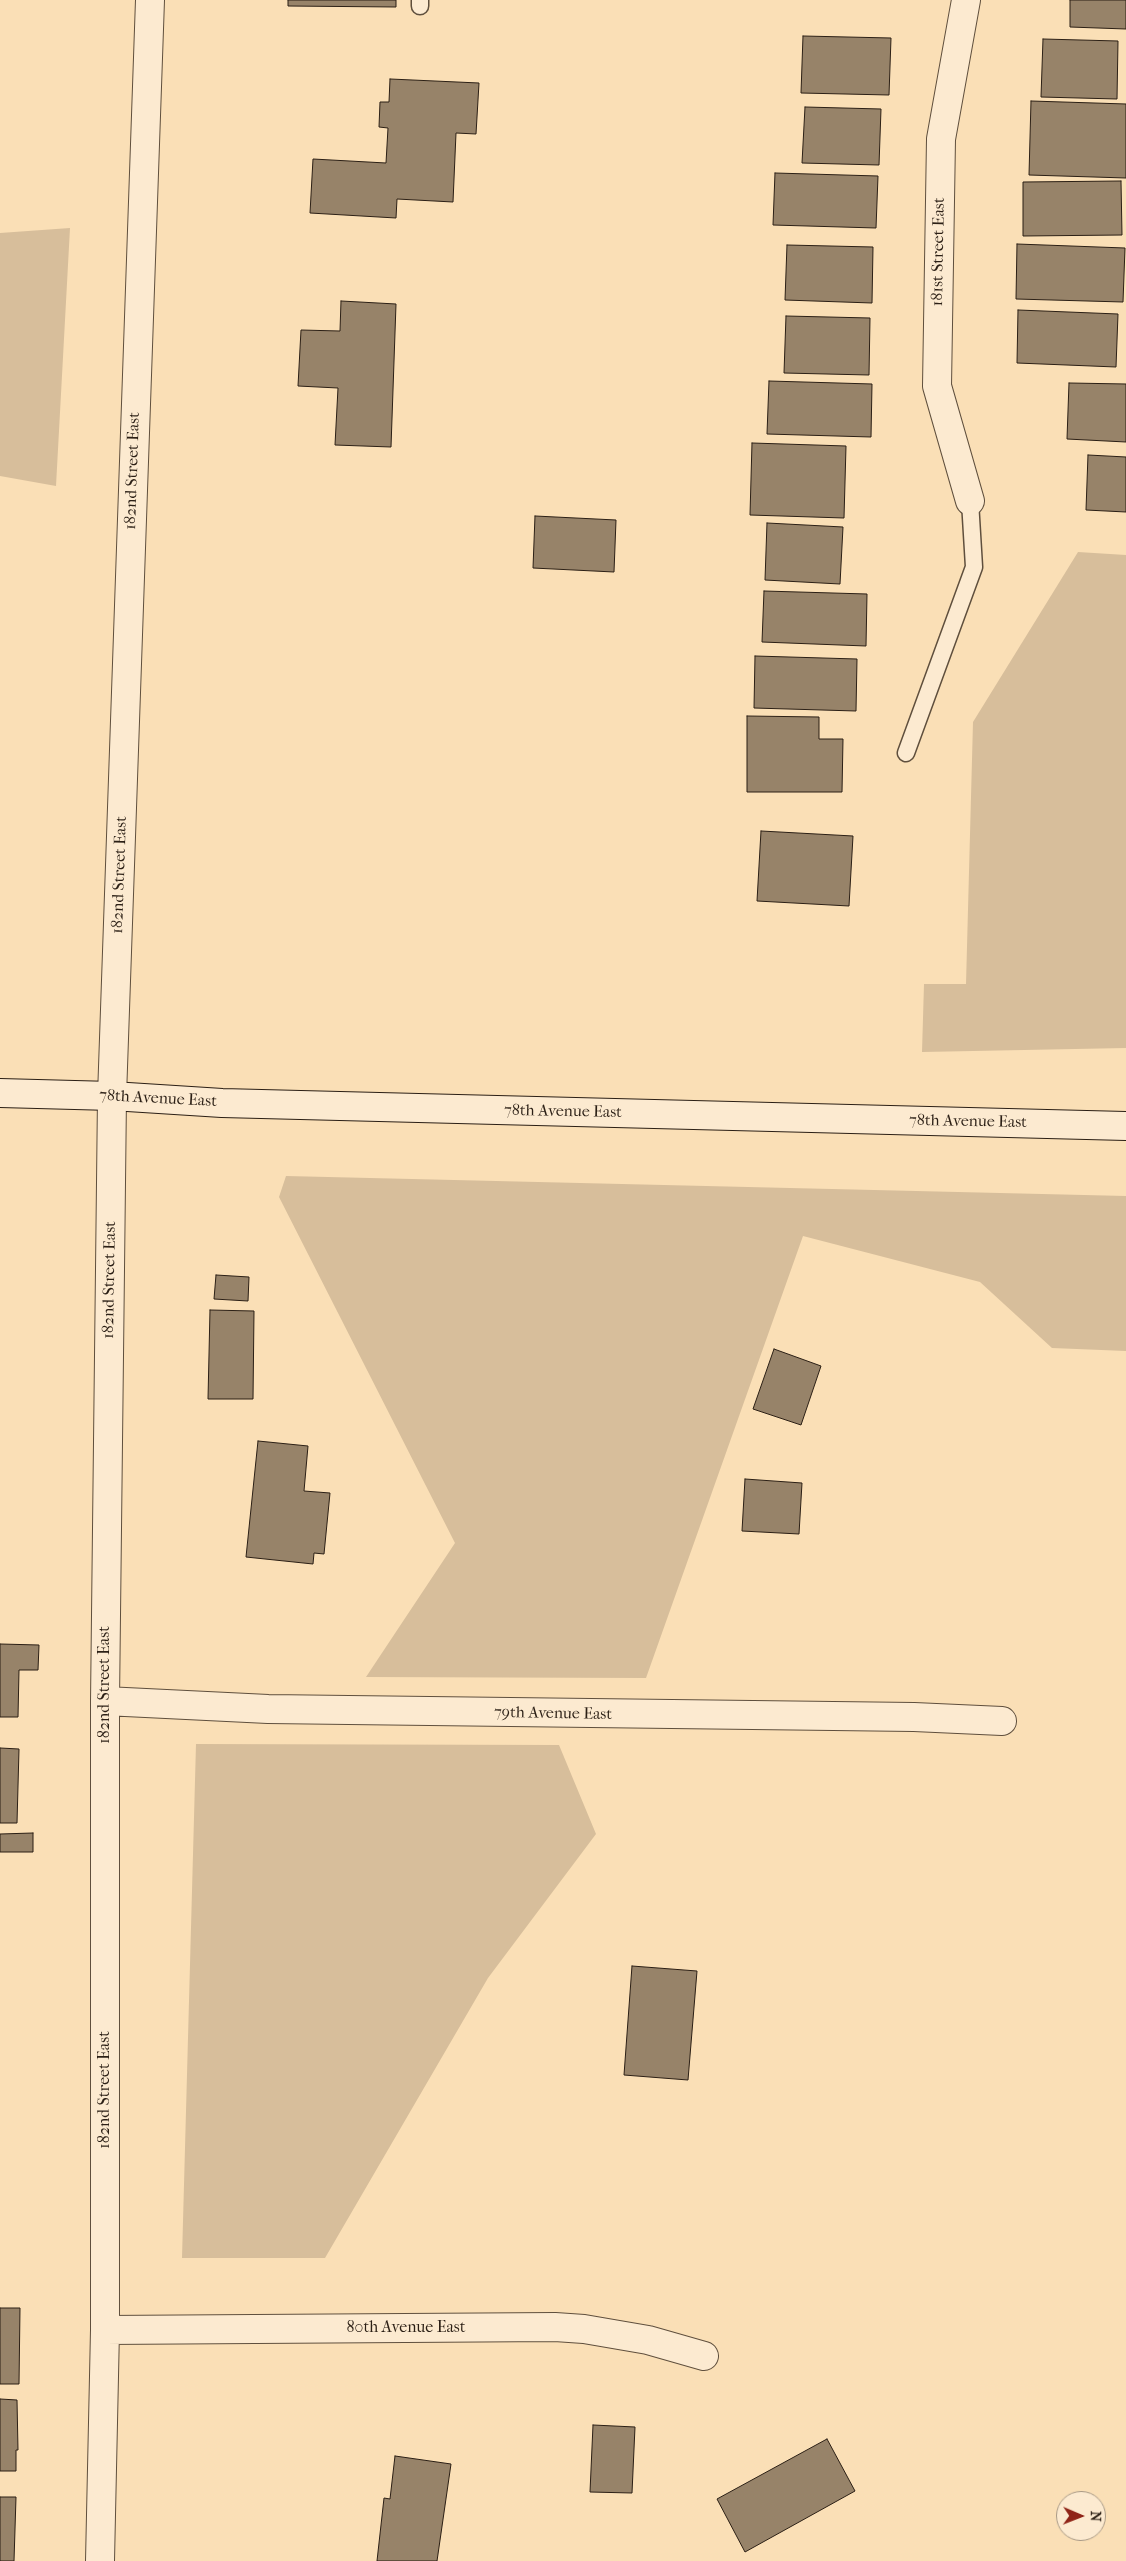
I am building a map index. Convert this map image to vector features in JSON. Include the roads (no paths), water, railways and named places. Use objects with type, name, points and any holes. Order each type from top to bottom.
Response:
[{"type":"street","name":"182nd Street East","points":[[100,2561],[105,2330],[105,1701],[112,1096],[150,0]]},
{"type":"street","name":"181st Street East","points":[[966,0],[941,139],[937,386],[970,501]]},
{"type":"street","name":"78th Avenue East","points":[[0,1093],[112,1096],[232,1103],[1126,1126]]},
{"type":"street","name":"79th Avenue East","points":[[105,1701],[278,1709],[914,1717],[1002,1721]]},
{"type":"street","name":"80th Avenue East","points":[[105,2330],[584,2328],[648,2340],[704,2356]]},
{"type":"lane","points":[[906,753],[974,567],[970,501]]}]
